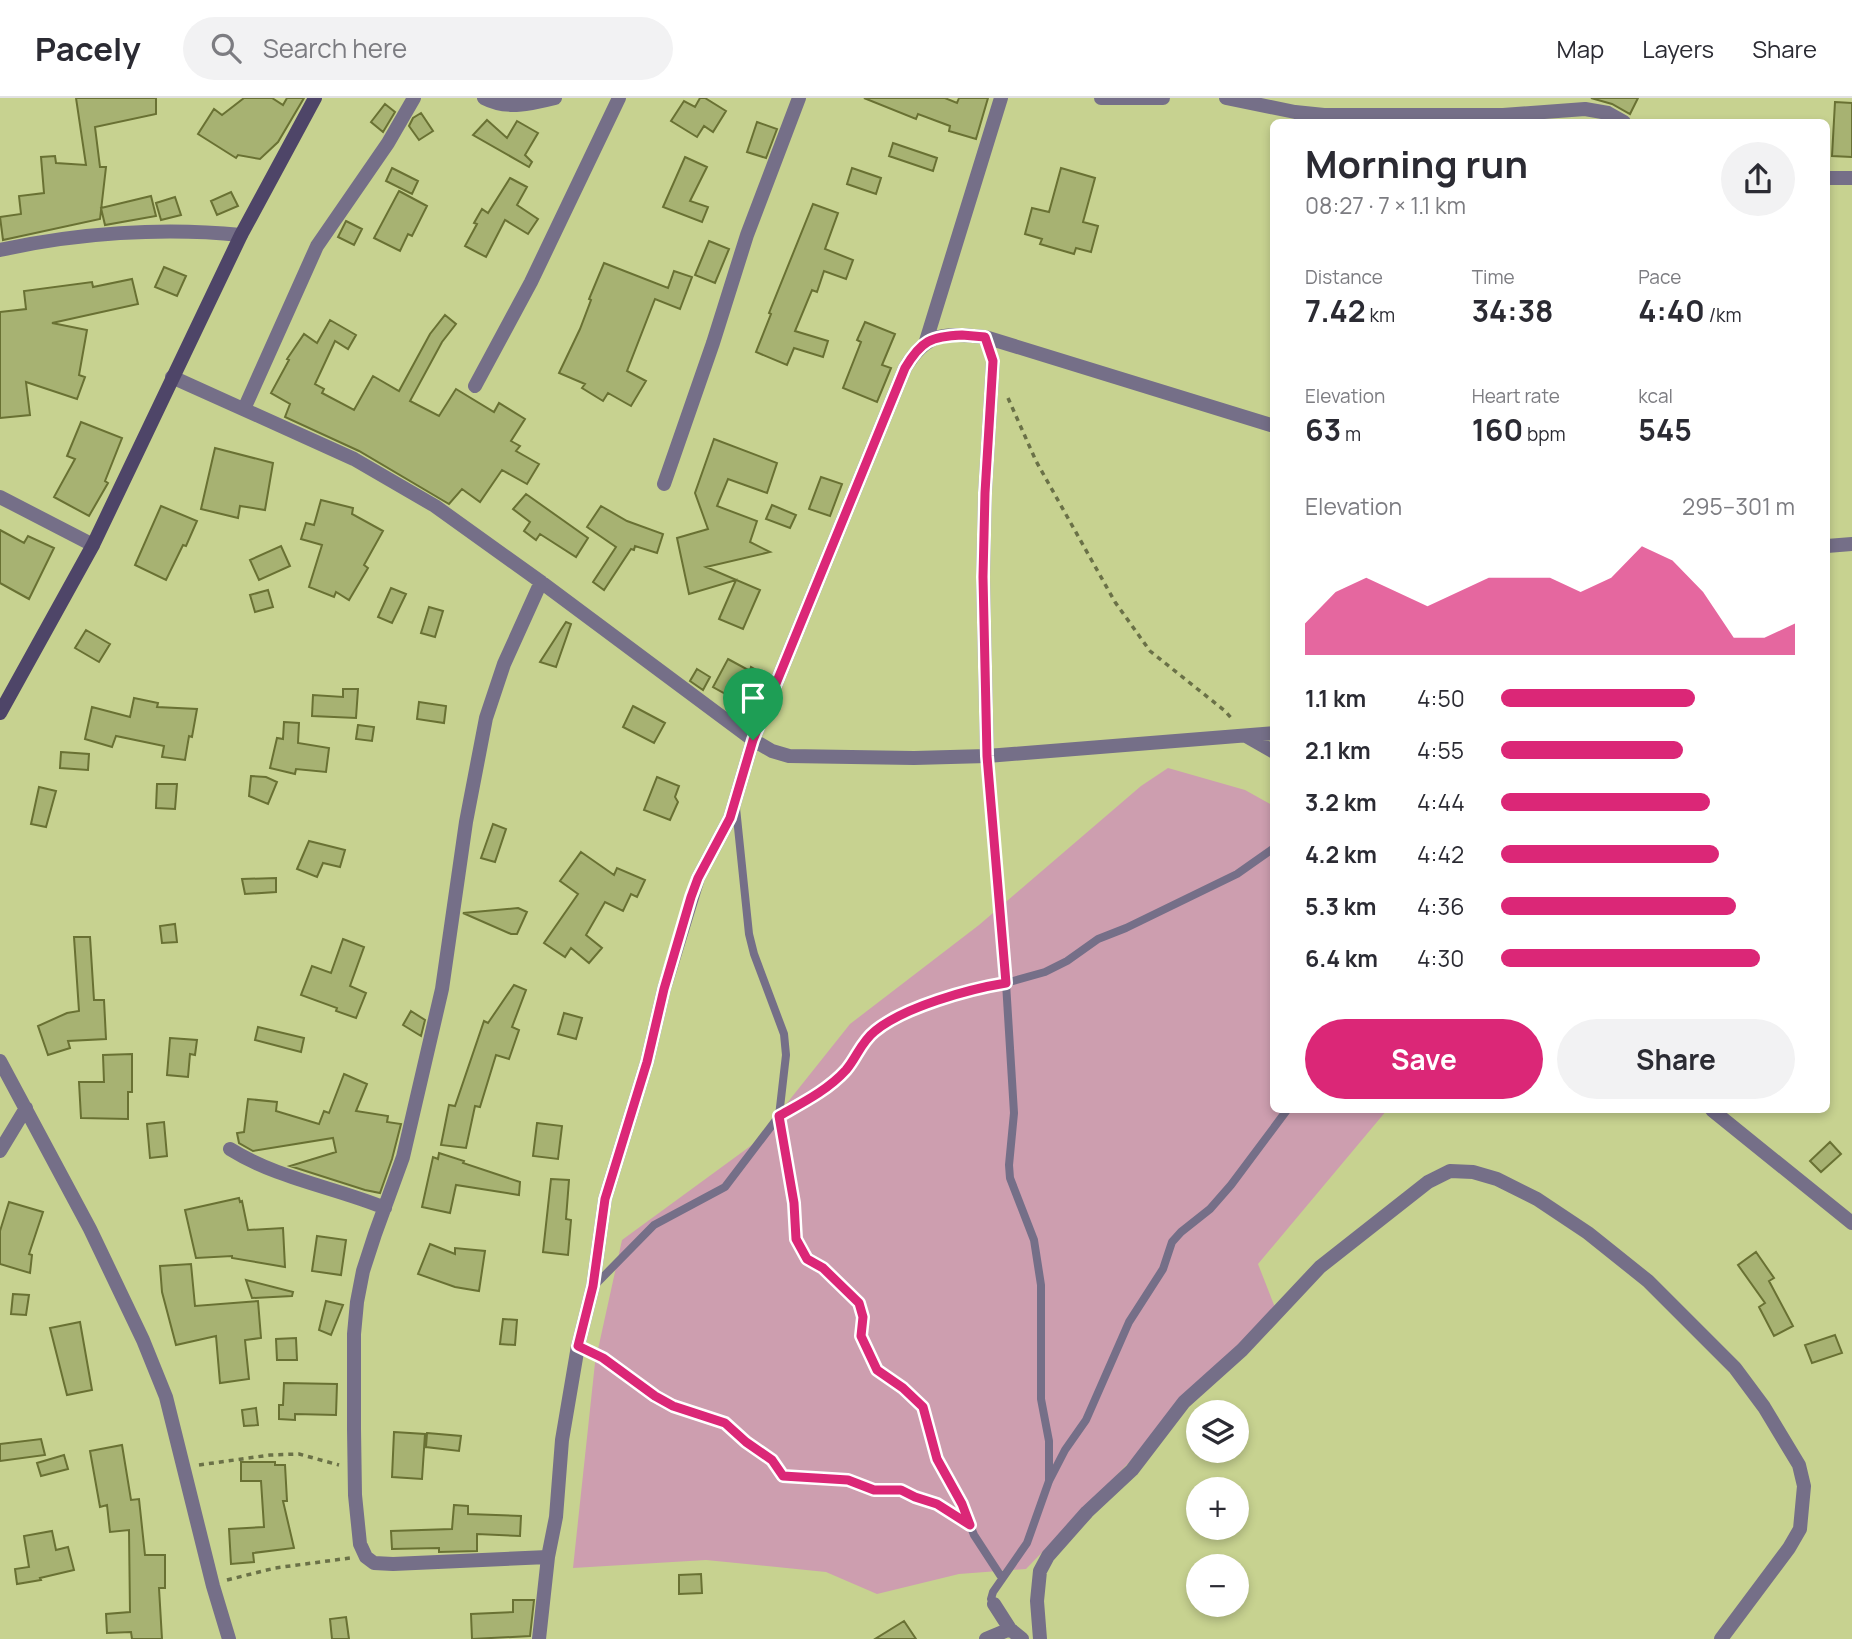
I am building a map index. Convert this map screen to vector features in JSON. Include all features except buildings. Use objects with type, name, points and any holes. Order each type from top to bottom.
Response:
[{"type":"main road","points":[[0,713],[93,545],[241,235],[315,98]]},
{"type":"street","points":[[244,409],[317,246],[388,143],[414,98]]},
{"type":"street","points":[[484,98],[501,105],[555,98]]},
{"type":"street","points":[[475,386],[531,282],[619,98]]},
{"type":"street","points":[[664,484],[747,235],[799,98]]},
{"type":"street","points":[[539,1639],[548,1557],[556,1517],[562,1440],[578,1346],[593,1286],[605,1199],[647,1062],[668,976],[698,878],[722,836],[753,740],[905,368],[912,355],[926,341],[1001,98]]},
{"type":"street","points":[[1101,98],[1163,98]]},
{"type":"street","points":[[1226,98],[1324,115],[1490,115],[1585,109],[1608,113],[1618,119]]},
{"type":"street","points":[[1830,178],[1852,178]]},
{"type":"street","points":[[0,250],[117,234],[190,230],[241,235]]},
{"type":"street","points":[[926,341],[943,336],[985,337],[1270,425]]},
{"type":"street","points":[[987,756],[985,493],[993,361]]},
{"type":"street","points":[[172,377],[354,459],[435,506],[753,740],[777,753],[812,758],[987,756],[1270,733]]},
{"type":"street","points":[[0,497],[93,545]]},
{"type":"street","points":[[1830,546],[1852,544]]},
{"type":"street","points":[[541,582],[504,664],[486,718],[466,822],[442,989],[403,1157],[363,1271],[354,1334],[355,1470],[360,1544],[366,1557],[374,1563],[393,1564],[548,1557]]},
{"type":"street","points":[[1246,736],[1270,750]]},
{"type":"street","points":[[0,1061],[90,1229],[143,1340],[166,1397],[213,1586],[229,1639]]},
{"type":"street","points":[[0,1151],[26,1108]]},
{"type":"street","points":[[1716,1113],[1852,1223]]},
{"type":"street","points":[[230,1149],[272,1170],[385,1208]]},
{"type":"street","points":[[1040,1639],[1037,1601],[1040,1571],[1048,1556],[1087,1512],[1132,1470],[1184,1402],[1242,1350],[1320,1268],[1428,1182],[1450,1171],[1473,1172],[1497,1179],[1537,1199],[1588,1233],[1647,1281],[1735,1368],[1764,1407],[1799,1465],[1804,1486],[1800,1529],[1789,1548],[1721,1639]]},
{"type":"street","points":[[993,1604],[1010,1629],[1022,1639]]},
{"type":"street","points":[[986,1639],[1010,1629]]},
{"type":"lane","points":[[987,756],[1014,1113],[1010,1178],[1034,1240],[1041,1285],[1041,1399],[1049,1441],[1049,1481]]},
{"type":"lane","points":[[735,802],[754,954],[784,1034],[786,1055],[779,1116],[794,1203],[796,1239],[807,1259],[823,1268],[859,1303],[863,1317],[861,1336],[877,1370],[903,1388],[923,1407],[937,1459],[962,1504],[970,1525],[1002,1578]]},
{"type":"lane","points":[[593,1286],[654,1225],[725,1187],[779,1116],[836,1080],[850,1064],[859,1047],[881,1027],[925,1004],[980,987],[1045,972],[1067,961],[1098,939],[1237,874],[1270,851]]},
{"type":"lane","points":[[993,1604],[993,1592],[1027,1543],[1049,1481],[1065,1450],[1086,1420],[1129,1322],[1163,1269],[1172,1242],[1210,1209],[1231,1185],[1285,1113]]},
{"type":"path","points":[[1008,398],[1036,461],[1115,602],[1150,651],[1225,711],[1246,736]]},
{"type":"path","points":[[578,1346],[603,1358],[673,1406],[725,1423],[772,1460],[783,1476],[848,1480],[874,1490],[901,1490],[937,1504],[970,1525]]},
{"type":"path","points":[[183,1469],[225,1460],[299,1454],[355,1470]]},
{"type":"path","points":[[213,1586],[234,1577],[275,1568],[366,1557]]},
{"type":"shaded area","points":[[1168,768],[1245,790],[1270,804],[1270,1113],[1384,1113],[1258,1264],[1276,1310],[1189,1400],[1186,1400],[1186,1403],[1026,1569],[959,1574],[877,1594],[826,1572],[706,1560],[573,1568],[595,1363],[622,1240],[756,1142],[850,1024],[979,925],[1141,786]]},
{"type":"route","points":[[943,336],[985,337],[993,361],[983,577],[987,756],[1006,983],[980,987],[925,1004],[881,1027],[859,1047],[850,1064],[836,1080],[779,1116],[794,1203],[793,1222],[796,1239],[803,1254],[823,1268],[859,1303],[863,1317],[861,1336],[872,1362],[883,1376],[903,1388],[923,1407],[937,1459],[962,1504],[970,1525],[937,1504],[908,1495],[901,1490],[874,1490],[848,1480],[783,1476],[772,1460],[725,1423],[673,1406],[624,1376],[603,1358],[578,1346],[593,1286],[605,1199],[647,1062],[664,989],[691,897],[698,878],[730,818],[753,740],[912,355],[926,341],[943,336]]}]
